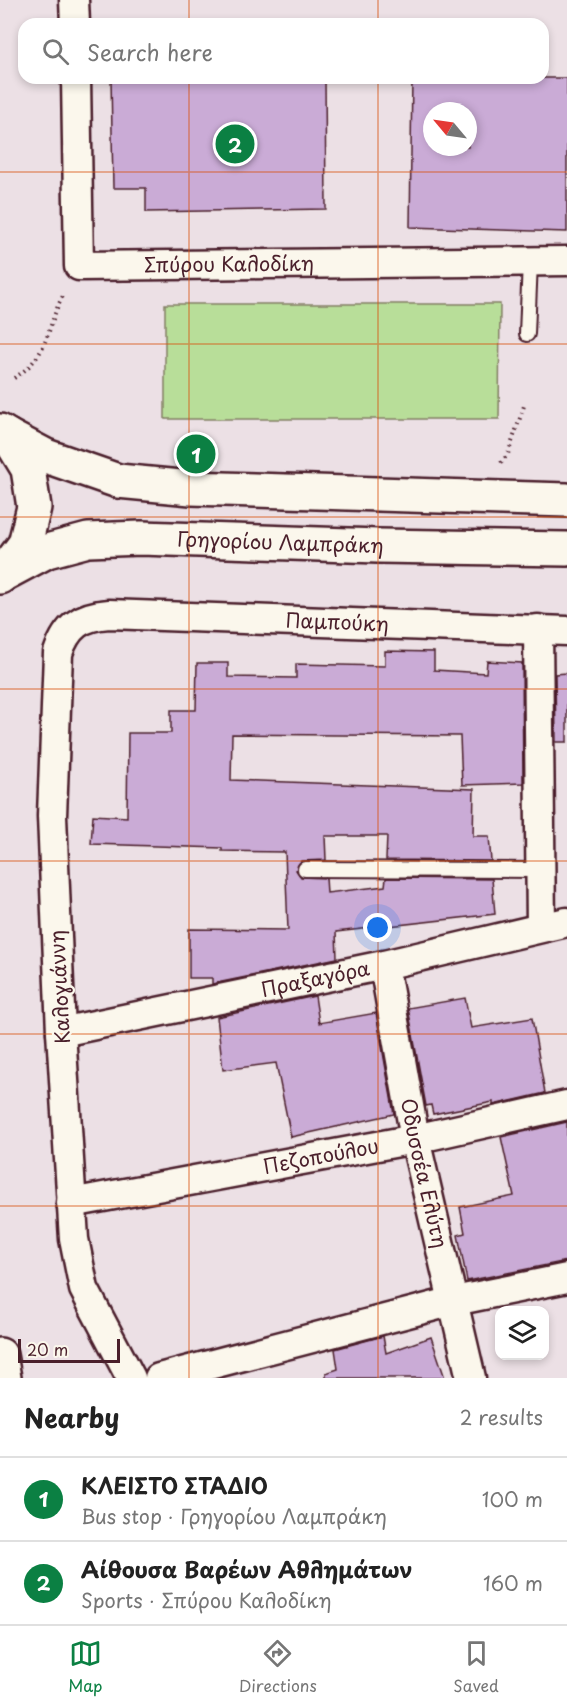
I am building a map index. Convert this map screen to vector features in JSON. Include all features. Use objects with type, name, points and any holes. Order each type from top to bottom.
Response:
[{"type":"main road","points":[[4,434],[46,456],[118,481],[190,488],[567,500]]},
{"type":"main road","points":[[1,576],[25,544],[34,507],[28,469],[4,434]]},
{"type":"main road","name":"Γρηγορίου Λαμπράκη","points":[[1,576],[47,551],[88,540],[141,538],[378,546],[567,549]]},
{"type":"main road","points":[[0,1354],[4,1378]]},
{"type":"street","points":[[74,0],[75,18]]},
{"type":"street","points":[[76,84],[79,266]]},
{"type":"street","name":"Σπύρου Καλοδίκη","points":[[79,266],[567,261]]},
{"type":"street","name":"Παμπούκη","points":[[109,614],[567,631]]},
{"type":"street","name":"Καλογιάννη","points":[[109,614],[95,615],[82,620],[70,629],[62,640],[58,653],[52,816],[74,1239],[84,1289],[130,1378]]},
{"type":"street","points":[[538,629],[540,870],[554,924]]},
{"type":"street","name":"Πραξαγόρα","points":[[62,1032],[384,965],[554,924]]},
{"type":"street","name":"Οδυσσέα Ελύτη","points":[[384,965],[415,1139],[471,1378]]},
{"type":"street","name":"Πεζοπούλου","points":[[71,1203],[415,1139],[567,1105]]},
{"type":"street","points":[[159,1378],[453,1300],[567,1278]]},
{"type":"lane","points":[[527,334],[530,261]]},
{"type":"lane","points":[[304,868],[540,870]]},
{"type":"path","points":[[14,378],[40,355],[48,338],[57,305],[79,266]]},
{"type":"path","points":[[495,473],[508,454],[524,406]]},
{"type":"green space","points":[[165,304],[500,304],[499,419],[165,419]]},
{"type":"building","points":[[549,78],[567,78],[567,232],[410,227],[412,84],[549,84]]},
{"type":"building","points":[[111,84],[325,84],[326,209],[146,212],[146,188],[113,188]]},
{"type":"building","points":[[385,651],[434,652],[434,670],[486,673],[487,661],[522,663],[523,783],[462,785],[460,736],[232,734],[231,780],[474,789],[473,836],[489,836],[491,861],[386,860],[387,836],[325,836],[326,860],[301,861],[296,870],[301,877],[326,878],[327,893],[385,886],[386,878],[492,879],[495,914],[336,932],[337,958],[212,984],[212,978],[189,978],[189,929],[288,930],[285,852],[91,844],[93,815],[127,817],[128,733],[171,733],[171,710],[196,710],[197,663],[228,663],[228,677],[296,678],[296,664],[385,666]]},
{"type":"building","points":[[567,673],[567,742],[556,742],[555,674]]},
{"type":"building","points":[[315,996],[319,1023],[376,1013],[394,1114],[291,1137],[276,1063],[223,1070],[217,1017]]},
{"type":"building","points":[[465,998],[471,1028],[532,1018],[545,1093],[493,1105],[493,1102],[433,1114],[431,1105],[426,1106],[408,1008]]},
{"type":"building","points":[[567,1122],[567,1261],[467,1281],[458,1235],[465,1233],[460,1207],[514,1196],[501,1137]]},
{"type":"building","points":[[383,1336],[386,1353],[431,1337],[445,1378],[326,1378],[326,1373],[338,1369],[335,1349]]},
{"type":"place","name":"Αίθουσα Βαρέων Αθλημάτων","points":[[235,144]]},
{"type":"place","name":"ΚΛΕΙΣΤΟ ΣΤΑΔΙΟ","points":[[196,454]]}]
